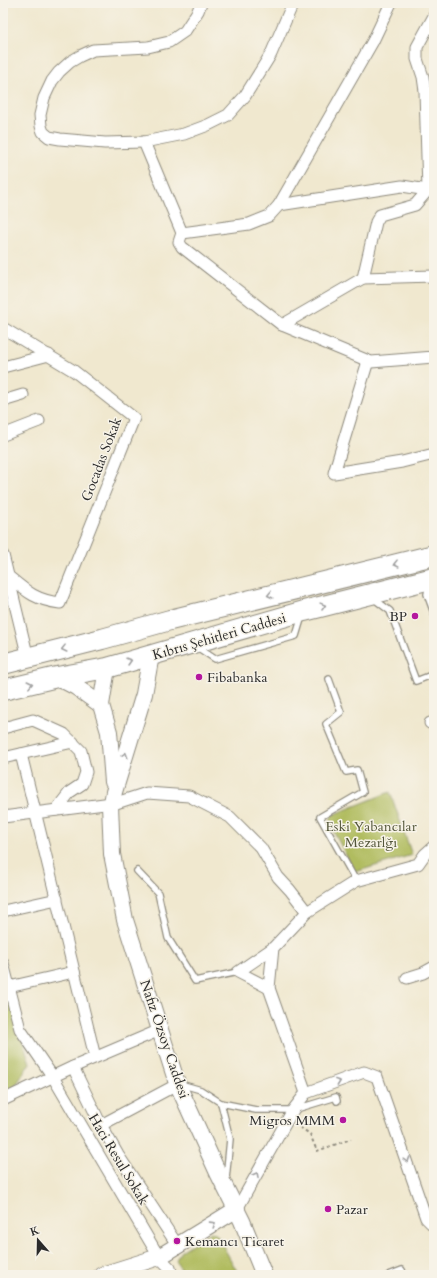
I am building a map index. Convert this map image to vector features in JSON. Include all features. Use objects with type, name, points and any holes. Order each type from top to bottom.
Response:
[{"type":"highway","name":"Kıbrıs Şehitleri Caddesi","points":[[3,664],[434,555]]},
{"type":"highway","name":"Kıbrıs Şehitleri Caddesi","points":[[3,690],[57,677],[107,668],[368,594],[433,584]]},
{"type":"highway","points":[[145,627],[151,655]]},
{"type":"highway","points":[[102,639],[107,668]]},
{"type":"main road","name":"Nafiz Özsoy Caddesi","points":[[112,800],[144,694],[151,655]]},
{"type":"main road","name":"Nafiz Özsoy Caddesi","points":[[107,668],[101,705],[109,732],[112,800],[112,854],[125,920],[178,1084],[266,1272]]},
{"type":"main road","points":[[57,677],[76,687],[101,705]]},
{"type":"main road","points":[[102,1275],[159,1256],[178,1246],[237,1209]]},
{"type":"street","points":[[201,3],[198,12],[185,31],[169,42],[148,47],[93,50],[70,62],[52,81],[44,98],[40,115],[40,126],[43,132],[49,137],[60,139],[105,143],[144,142],[184,134],[208,125],[228,115],[245,96],[271,54],[293,3]]},
{"type":"street","points":[[182,233],[249,224],[269,216],[280,205],[373,41],[391,3]]},
{"type":"street","points":[[363,278],[376,222],[380,215],[415,205],[431,190],[430,125],[423,77],[417,59],[417,47],[434,16]]},
{"type":"street","points":[[144,142],[182,233],[179,242],[182,247],[282,325],[371,362],[434,357]]},
{"type":"street","points":[[280,205],[402,186],[431,190]]},
{"type":"street","points":[[282,325],[363,278],[434,276]]},
{"type":"street","name":"Gocadas Sokak","points":[[3,328],[74,370],[134,418],[60,603],[46,602],[30,594],[8,576]]},
{"type":"street","points":[[3,367],[49,355]]},
{"type":"street","points":[[368,361],[334,473],[402,462],[434,454]]},
{"type":"street","points":[[3,401],[23,396]]},
{"type":"street","points":[[3,435],[39,421]]},
{"type":"street","points":[[3,555],[28,658]]},
{"type":"street","points":[[3,728],[33,720],[64,734],[81,751],[86,772],[82,784],[70,792],[56,810]]},
{"type":"street","points":[[3,758],[72,742]]},
{"type":"street","points":[[21,754],[95,1057]]},
{"type":"street","points":[[3,817],[56,810],[147,793],[189,796],[230,817],[261,848],[278,877],[307,912]]},
{"type":"street","points":[[269,988],[238,972],[272,948],[307,912],[356,881],[418,864],[425,854],[434,846]]},
{"type":"street","points":[[3,911],[57,899]]},
{"type":"street","points":[[272,948],[269,988],[306,1093]]},
{"type":"street","name":"Haci Resul Sokak","points":[[3,963],[20,1029],[52,1077],[159,1256],[170,1268],[172,1275]]},
{"type":"street","points":[[407,978],[423,973],[434,967]]},
{"type":"street","points":[[9,986],[74,972]]},
{"type":"street","points":[[3,1100],[95,1057],[160,1030]]},
{"type":"street","points":[[73,1067],[101,1125],[118,1155],[178,1246]]},
{"type":"street","points":[[237,1209],[290,1115],[306,1093],[364,1072],[377,1077],[426,1218],[434,1226]]},
{"type":"street","points":[[101,1125],[178,1084]]},
{"type":"lane","points":[[433,584],[427,594],[434,613]]},
{"type":"lane","points":[[368,594],[390,611],[416,680],[434,674]]},
{"type":"lane","points":[[329,679],[341,712],[326,724],[346,772],[357,770],[363,792],[320,817],[356,881]]},
{"type":"lane","points":[[137,871],[158,893],[168,938],[195,981],[238,972]]},
{"type":"lane","points":[[178,1084],[189,1085],[201,1090],[221,1103],[290,1115],[336,1097],[337,1102]]},
{"type":"lane","points":[[221,1103],[230,1139],[225,1186]]},
{"type":"lane","points":[[388,1275],[402,1270],[404,1275]]},
{"type":"path","points":[[290,1115],[310,1134],[317,1151],[351,1139]]},
{"type":"green space","name":"Eski Yabancılar Mezarlğı","points":[[390,792],[412,855],[355,872],[329,823],[332,815]]},
{"type":"green space","points":[[3,982],[30,1063],[13,1090],[3,1094]]},
{"type":"green space","points":[[211,1232],[217,1235],[239,1275],[183,1275],[176,1260],[181,1251]]},
{"type":"place","name":"BP","points":[[415,616]]},
{"type":"place","name":"Fibabanka","points":[[199,677]]},
{"type":"place","name":"Migros MMM","points":[[343,1120]]},
{"type":"place","name":"Pazar","points":[[328,1209]]},
{"type":"place","name":"Kemancı Ticaret","points":[[177,1241]]}]
